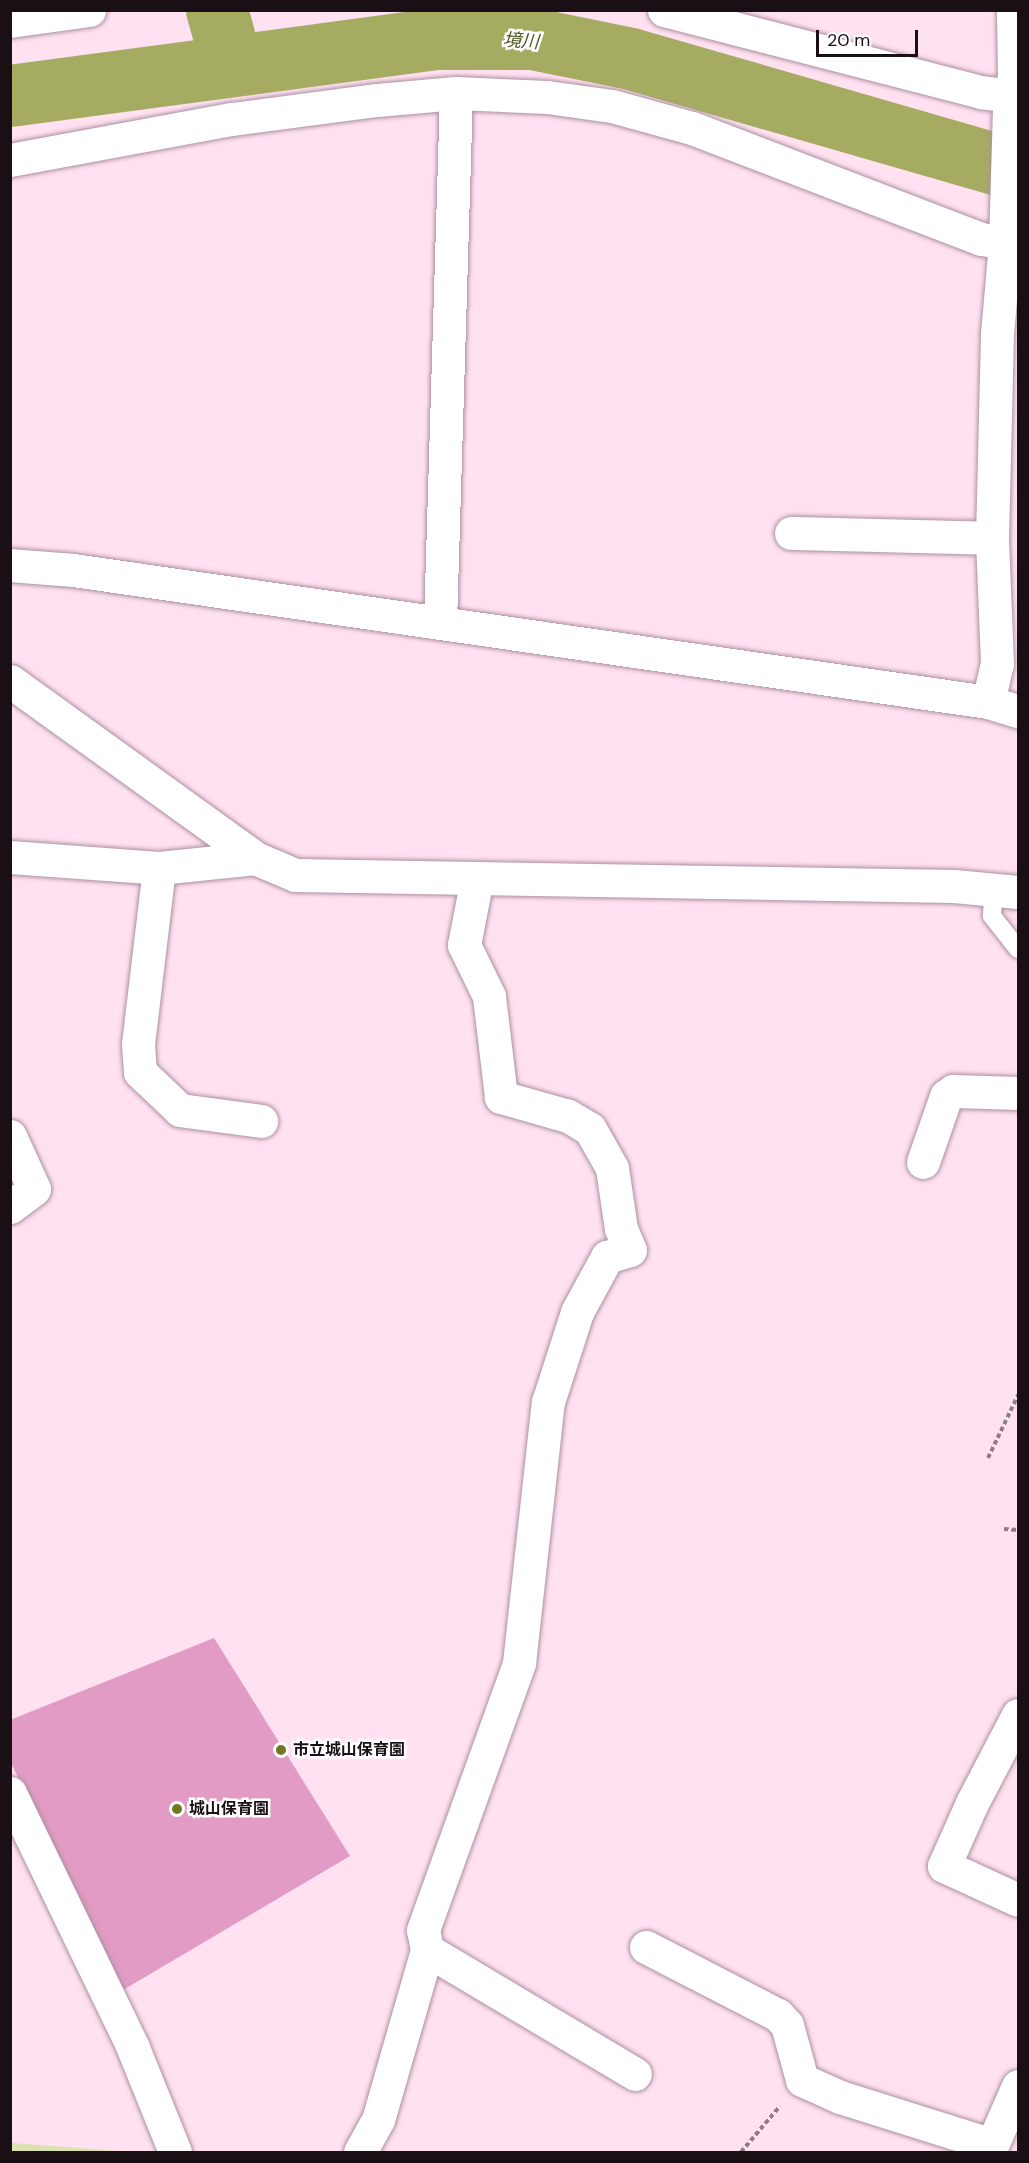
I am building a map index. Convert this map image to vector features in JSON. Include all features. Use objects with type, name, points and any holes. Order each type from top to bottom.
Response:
[{"type":"street","points":[[10,21],[89,10]]},
{"type":"street","points":[[664,10],[1013,101]]},
{"type":"street","points":[[10,565],[73,570],[1003,707],[997,664],[992,538],[997,334],[1009,239],[1014,75],[1013,10]]},
{"type":"street","points":[[10,160],[232,119],[456,93],[547,97],[601,105],[692,128],[981,238],[1009,239]]},
{"type":"street","points":[[440,623],[456,93]]},
{"type":"street","points":[[791,532],[992,538]]},
{"type":"street","points":[[10,681],[255,858],[295,874],[1006,891]]},
{"type":"street","points":[[10,857],[159,868],[255,858]]},
{"type":"street","points":[[159,868],[138,1044],[140,1072],[180,1110],[261,1121]]},
{"type":"street","points":[[360,2152],[378,2120],[427,1950],[423,1930],[519,1663],[548,1402],[582,1303],[607,1257],[630,1250],[621,1228],[612,1168],[590,1129],[568,1116],[501,1096],[489,996],[464,945],[477,878]]},
{"type":"street","points":[[923,1162],[946,1096],[953,1091],[1018,1093]]},
{"type":"street","points":[[10,1136],[34,1189],[10,1207]]},
{"type":"street","points":[[1018,1715],[972,1803],[944,1866],[1018,1900]]},
{"type":"street","points":[[10,1793],[133,2048],[175,2152]]},
{"type":"street","points":[[646,1947],[778,2015],[787,2025],[802,2080],[840,2097],[991,2149],[1018,2086]]},
{"type":"street","points":[[427,1950],[635,2074]]},
{"type":"lane","points":[[1006,891],[992,916],[1018,949]]},
{"type":"path","points":[[988,1458],[1018,1395]]},
{"type":"path","points":[[1004,1529],[1018,1530]]},
{"type":"path","points":[[741,2152],[802,2080]]},
{"type":"green space","points":[[11,2143],[135,2152],[11,2152]]},
{"type":"building","name":"城山保育園","points":[[214,1638],[350,1856],[123,1990],[10,1761],[10,1720]]},
{"type":"waterway","points":[[217,10],[232,64]]},
{"type":"waterway","name":"境川","points":[[10,96],[440,39],[533,39],[631,59],[1018,171]]},
{"type":"place","name":"市立城山保育園","points":[[281,1750]]},
{"type":"place","name":"城山保育園","points":[[177,1809]]}]
